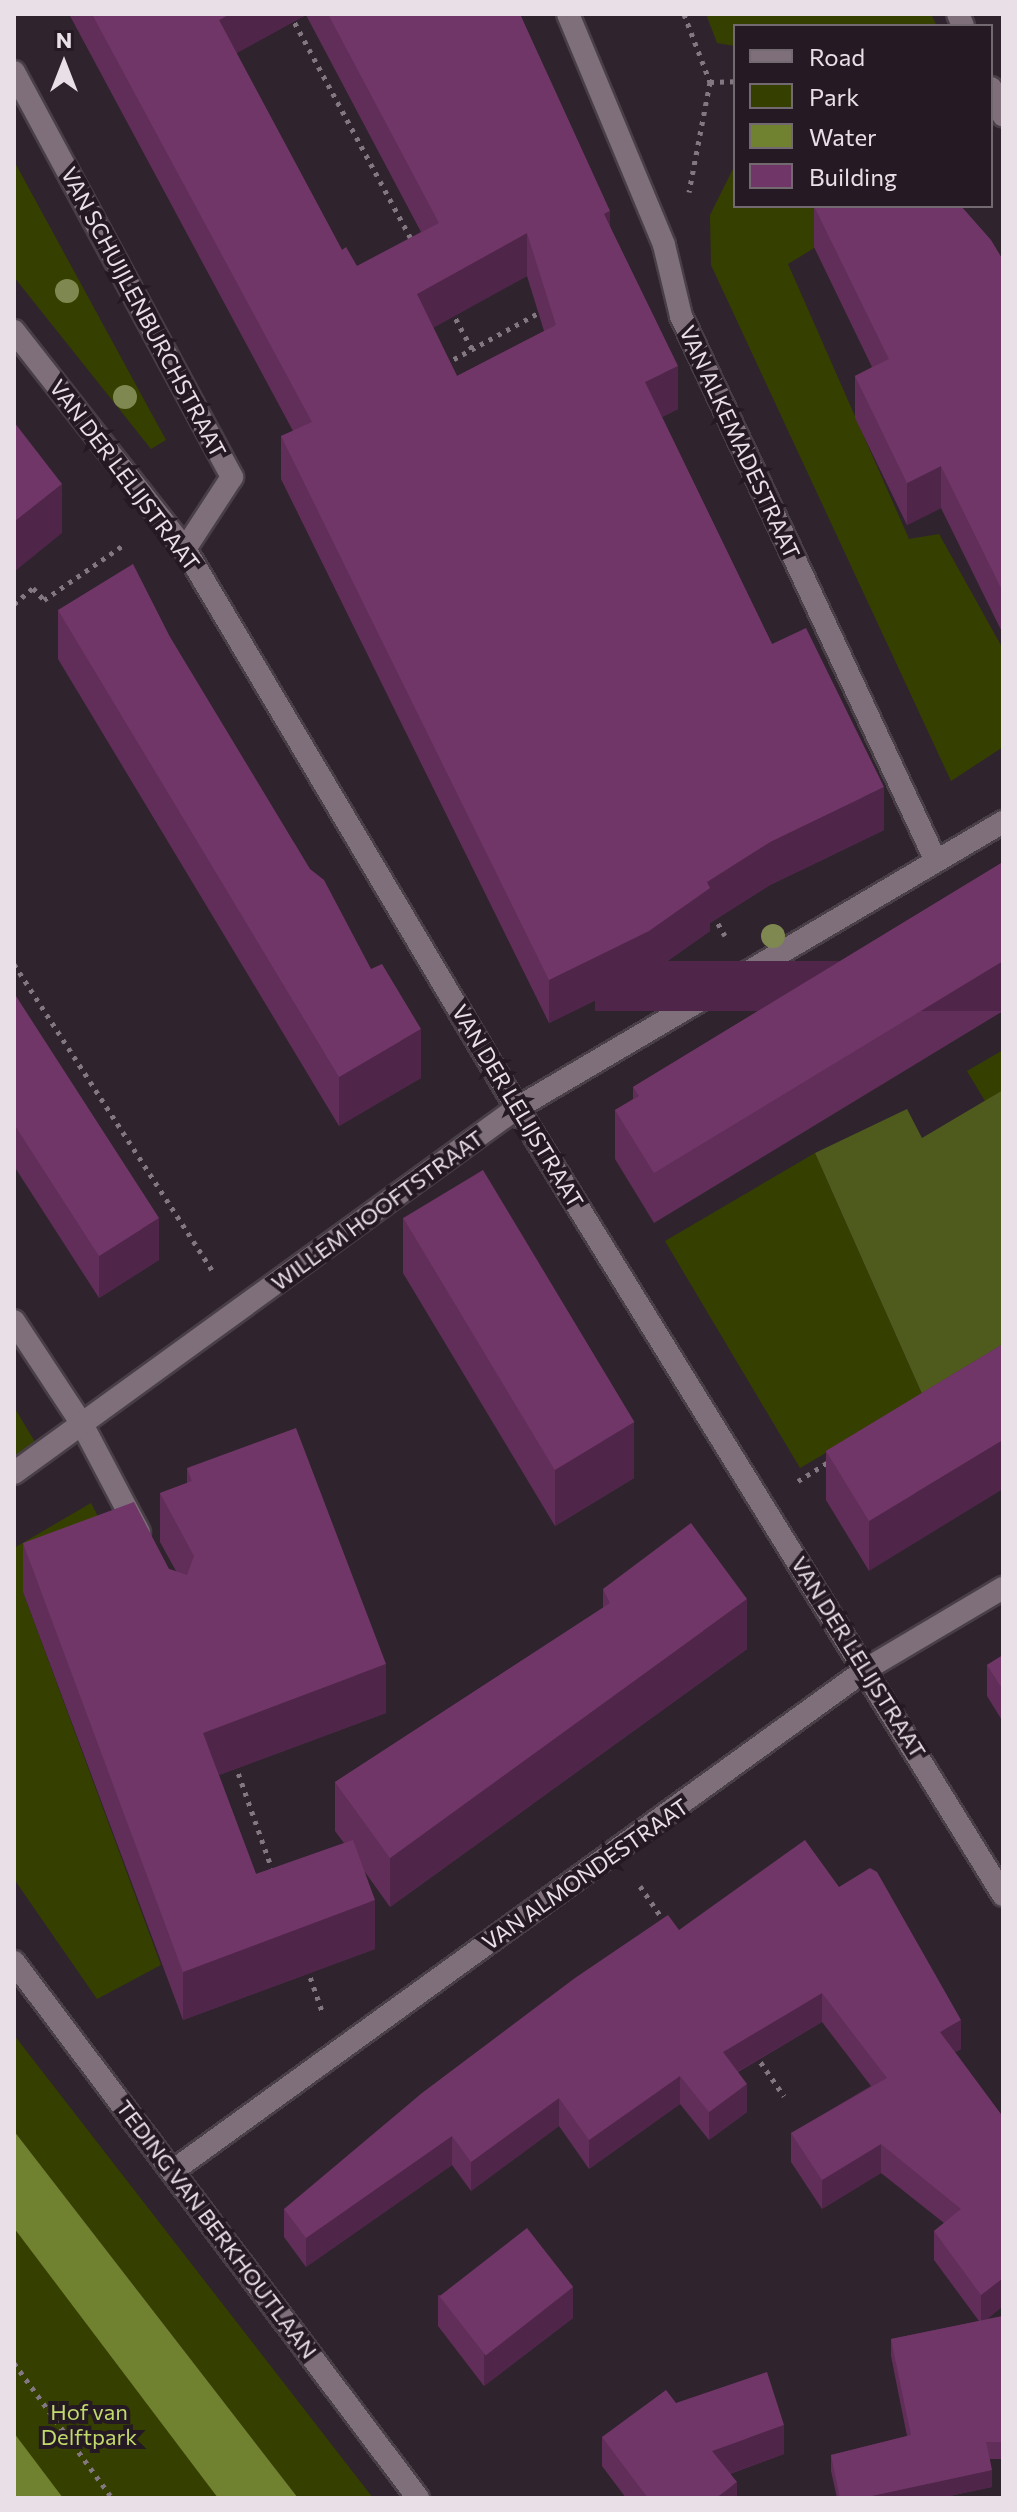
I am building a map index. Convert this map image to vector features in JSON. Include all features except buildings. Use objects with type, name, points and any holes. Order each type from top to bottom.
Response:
[{"type":"street","name":"VAN ALKEMADESTRAAT","points":[[568,14],[664,245],[681,316],[936,861]]},
{"type":"street","name":"VAN SCHUIJLENBURCHSTRAAT","points":[[14,72],[232,477],[185,549]]},
{"type":"street","points":[[993,92],[1003,115]]},
{"type":"street","name":"VAN DER LELIJSTRAAT","points":[[14,331],[185,549],[517,1108],[868,1668],[1003,1895]]},
{"type":"street","name":"WILLEM HOOFTSTRAAT","points":[[14,1473],[517,1108],[1003,822]]},
{"type":"street","points":[[14,1321],[82,1424],[153,1558]]},
{"type":"street","name":"VAN ALMONDESTRAAT","points":[[174,2170],[336,2050],[617,1853],[868,1668],[1003,1588]]},
{"type":"street","name":"TEDING VAN BERKHOUTLAAN","points":[[14,1962],[174,2170],[418,2498]]},
{"type":"path","points":[[290,14],[420,253]]},
{"type":"path","points":[[664,245],[687,197],[710,82],[684,14]]},
{"type":"path","points":[[710,82],[733,81]]},
{"type":"path","points":[[431,371],[554,305]]},
{"type":"path","points":[[450,308],[472,349]]},
{"type":"path","points":[[14,604],[33,588],[44,600],[162,519]]},
{"type":"path","points":[[711,912],[725,936]]},
{"type":"path","points":[[14,964],[238,1311]]},
{"type":"path","points":[[763,1502],[843,1453]]},
{"type":"path","points":[[232,1757],[274,1874]]},
{"type":"path","points":[[617,1853],[670,1930]]},
{"type":"path","points":[[305,1962],[336,2050]]},
{"type":"path","points":[[749,2045],[784,2096]]},
{"type":"path","points":[[14,2363],[112,2498]]},
{"type":"green space","points":[[706,14],[931,14],[936,24],[733,24],[733,46],[717,43]]},
{"type":"green space","points":[[14,161],[166,440],[151,449],[14,277]]},
{"type":"green space","points":[[733,169],[733,208],[842,208],[847,228],[788,264],[909,539],[939,534],[1003,649],[1003,747],[951,781],[711,265],[710,215]]},
{"type":"green space","points":[[1003,1050],[1003,1090],[985,1101],[967,1071]]},
{"type":"green space","points":[[815,1153],[923,1396],[800,1468],[665,1241]]},
{"type":"green space","points":[[14,1407],[35,1442],[14,1456]]},
{"type":"green space","points":[[91,1503],[119,1557],[23,1592],[161,1965],[97,1999],[14,1879],[14,1548]]},
{"type":"green space","points":[[14,2035],[373,2498],[298,2498],[14,2131]]},
{"type":"green space","name":"Hof van Delftpark","points":[[14,2205],[239,2498],[14,2498]]},
{"type":"shaded area","points":[[1003,1090],[1003,1347],[923,1396],[815,1153],[907,1109],[922,1138]]},
{"type":"water","points":[[14,2131],[298,2498],[218,2498],[14,2228]]},
{"type":"water","points":[[14,2433],[63,2498],[14,2498]]}]
